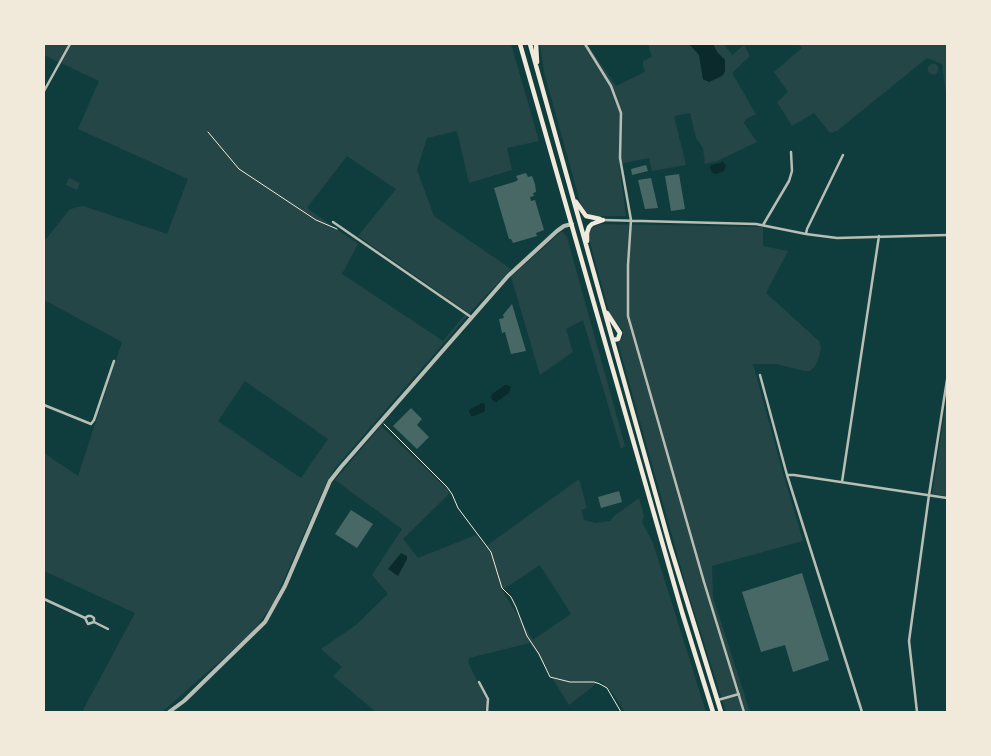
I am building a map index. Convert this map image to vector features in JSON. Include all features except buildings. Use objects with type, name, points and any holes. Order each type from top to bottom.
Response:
[{"type":"highway","points":[[520,44],[682,612],[714,712]]},
{"type":"highway","points":[[530,44],[678,573],[721,712]]},
{"type":"highway","points":[[536,44],[538,73]]},
{"type":"highway","points":[[572,196],[586,216],[603,220]]},
{"type":"highway","points":[[589,254],[588,228],[592,224],[603,220]]},
{"type":"highway","points":[[598,320],[607,336],[612,340],[618,339],[620,333],[604,308]]},
{"type":"street","points":[[44,91],[70,44]]},
{"type":"street","points":[[585,44],[611,86],[621,112],[620,158],[631,237],[628,265],[628,316],[704,582],[744,712]]},
{"type":"street","points":[[763,225],[785,190],[791,176],[791,152]]},
{"type":"street","points":[[806,234],[843,155]]},
{"type":"street","points":[[603,220],[763,225],[806,234],[838,238],[947,236]]},
{"type":"street","points":[[333,222],[470,318]]},
{"type":"street","points":[[169,712],[198,687],[265,622],[285,586],[330,481],[380,420],[508,276],[557,231],[564,226],[572,224]]},
{"type":"street","points":[[842,482],[879,236]]},
{"type":"street","points":[[44,405],[91,424],[114,361]]},
{"type":"street","points":[[760,375],[786,475],[862,712]]},
{"type":"street","points":[[917,712],[909,641],[947,380]]},
{"type":"street","points":[[786,475],[947,498]]},
{"type":"street","points":[[44,599],[85,618],[88,624],[94,622],[108,629]]},
{"type":"street","points":[[85,618],[92,616],[94,622]]},
{"type":"street","points":[[479,682],[488,699],[487,712]]},
{"type":"street","points":[[717,700],[739,694]]},
{"type":"path","points":[[208,132],[239,169],[316,220],[336,230],[340,228]]},
{"type":"path","points":[[380,420],[447,487],[458,508],[491,552],[502,588],[514,602],[527,636],[550,677],[570,682],[594,682],[600,684],[607,688],[621,712]]},
{"type":"shaded area","points":[[44,44],[511,44],[539,141],[507,148],[512,170],[469,183],[457,131],[427,138],[417,170],[434,216],[511,269],[477,305],[335,468],[324,488],[274,602],[252,633],[162,712],[82,712],[135,613],[44,571],[44,453],[78,476],[122,342],[44,300],[44,238],[46,239],[70,209],[83,206],[167,234],[188,179],[78,129],[99,81],[44,55]],"holes":[[[347,156],[396,189],[358,236],[467,312],[443,341],[342,274],[358,244],[307,208]],[[245,381],[328,439],[301,478],[218,421]]]},
{"type":"shaded area","points":[[540,44],[587,44],[616,86],[645,72],[643,61],[652,57],[648,44],[689,44],[699,54],[703,79],[709,82],[721,77],[725,71],[725,60],[717,52],[713,44],[724,44],[732,55],[744,45],[750,56],[732,73],[756,114],[746,119],[744,123],[757,142],[717,161],[705,164],[703,148],[696,138],[690,113],[674,116],[686,165],[652,171],[649,158],[619,164],[626,216],[590,216],[582,209],[544,72]]},
{"type":"shaded area","points":[[689,44],[713,44],[717,52],[725,60],[723,75],[709,82],[703,79],[699,55]]},
{"type":"shaded area","points":[[798,44],[947,44],[947,101],[942,64],[927,58],[837,131],[830,133],[814,113],[792,126],[777,102],[788,92],[774,72],[802,48]]},
{"type":"shaded area","points":[[933,63],[939,69],[933,75],[927,69]]},
{"type":"shaded area","points":[[723,162],[726,165],[724,171],[716,174],[712,173],[711,165]]},
{"type":"shaded area","points":[[69,178],[80,183],[77,190],[66,185]]},
{"type":"shaded area","points":[[602,224],[763,227],[763,246],[788,251],[766,293],[819,341],[821,348],[819,357],[815,366],[810,371],[776,364],[753,364],[803,541],[712,566],[713,597],[750,712],[726,712],[687,589],[618,343],[623,337],[623,331],[610,315],[588,235],[590,228]]},
{"type":"shaded area","points":[[562,231],[567,237],[625,446],[621,449],[583,320],[566,329],[573,352],[540,375],[511,277]]},
{"type":"shaded area","points":[[505,385],[511,387],[509,393],[496,402],[493,401],[492,394]]},
{"type":"shaded area","points":[[947,397],[947,496],[932,494]]},
{"type":"shaded area","points":[[482,403],[485,404],[485,411],[471,416],[470,409]]},
{"type":"shaded area","points":[[381,426],[448,490],[449,494],[403,539],[418,558],[476,535],[485,547],[579,479],[587,508],[581,510],[584,520],[596,523],[610,521],[639,498],[644,516],[642,522],[653,543],[706,712],[625,712],[612,692],[600,681],[569,705],[530,643],[469,658],[468,662],[487,701],[484,712],[376,712],[333,676],[342,667],[321,649],[356,625],[388,594],[372,575],[402,529],[335,480]],"holes":[[[540,565],[571,614],[533,640],[502,590]]]},
{"type":"shaded area","points":[[401,553],[407,556],[407,559],[398,576],[388,569]]}]
